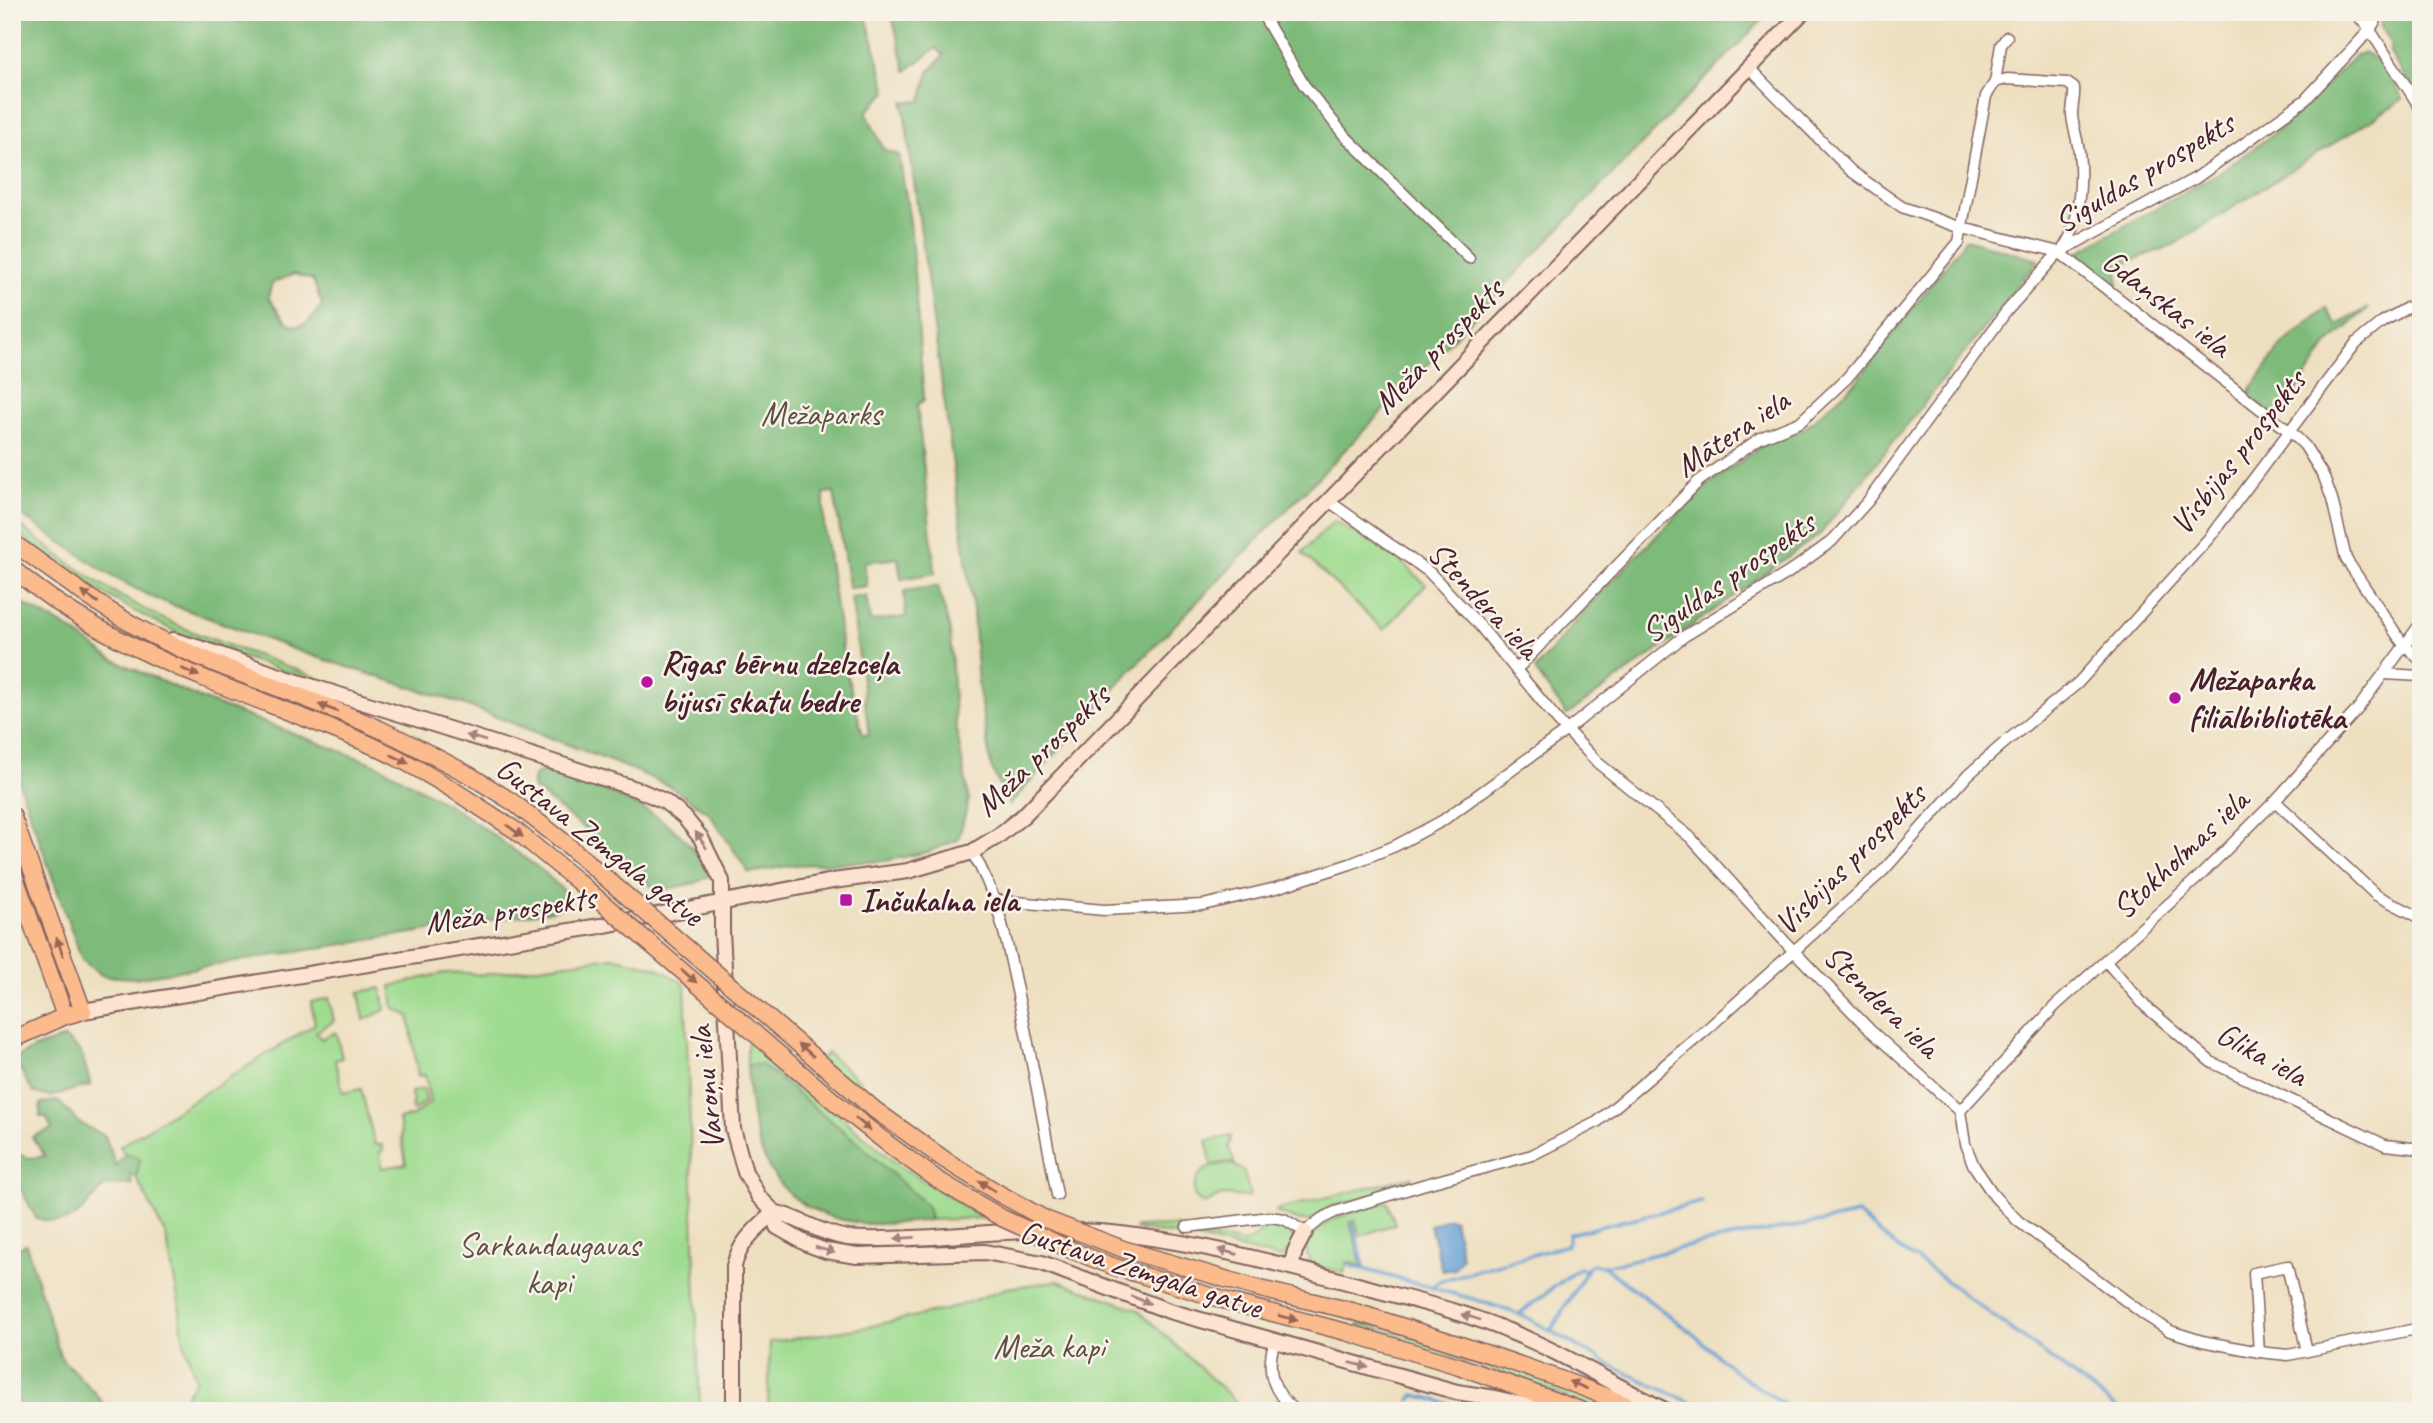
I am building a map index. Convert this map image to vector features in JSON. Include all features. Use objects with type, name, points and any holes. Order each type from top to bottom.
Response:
[{"type":"main road","name":"Gustava Zemgala gatve","points":[[12,542],[93,600],[148,633],[203,659],[411,743],[514,803],[564,842],[875,1110],[945,1160],[1045,1219],[1123,1249],[1256,1288],[1352,1311],[1476,1349],[1567,1380],[1641,1411]]},
{"type":"main road","name":"Gustava Zemgala gatve","points":[[12,568],[107,632],[223,687],[367,743],[421,770],[515,830],[836,1103],[938,1180],[1002,1218],[1115,1267],[1459,1366],[1583,1411]]},
{"type":"main road","points":[[12,584],[55,611],[107,632]]},
{"type":"main road","points":[[12,815],[83,1011]]},
{"type":"main road","points":[[12,869],[65,1016]]},
{"type":"main road","name":"Meža prospekts","points":[[12,1040],[65,1016],[83,1011]]},
{"type":"street","points":[[1261,12],[1304,85],[1344,135],[1469,258]]},
{"type":"street","name":"Meža prospekts","points":[[83,1011],[600,926],[833,881],[908,871],[972,852],[1024,815],[1803,12]]},
{"type":"street","points":[[2355,12],[2370,30],[2421,109]]},
{"type":"street","name":"Siguldas prospekts","points":[[995,900],[1104,910],[1203,905],[1276,888],[1350,864],[1395,846],[1442,821],[1567,730],[1683,637],[1788,573],[1832,541],[1868,501],[2006,312],[2059,252],[2196,178],[2305,100],[2370,30],[2380,12]]},
{"type":"street","name":"Mātera iela","points":[[1516,670],[1699,481],[1760,438],[1800,422],[1847,378],[1959,242],[1986,96],[1995,82],[2001,45],[2007,37]]},
{"type":"street","name":"Gdaņskas iela","points":[[1749,68],[1851,171],[1902,207],[1962,229],[2059,252],[2305,446],[2324,477],[2332,499],[2346,559],[2405,646],[2421,661]]},
{"type":"street","points":[[1995,82],[2019,79],[2067,83],[2074,88],[2072,111],[2079,151],[2081,185],[2070,238],[2059,252]]},
{"type":"street","name":"Visbijas prospekts","points":[[1306,1232],[1321,1219],[1335,1212],[1532,1155],[1597,1122],[1795,952],[1884,870],[1968,775],[2078,683],[2208,538],[2362,337],[2421,300]]},
{"type":"street","name":"Stendera iela","points":[[1330,502],[1429,572],[1480,626],[1567,730],[1605,769],[1690,837],[1870,1030],[1960,1111]]},
{"type":"street","name":"Stokholmas iela","points":[[1960,1111],[2055,1006],[2202,874],[2275,801],[2357,710],[2421,623]]},
{"type":"street","name":"Varoņu iela","points":[[148,633],[201,647],[233,661],[300,683],[639,790],[664,802],[684,817],[707,848],[722,881],[733,1129],[738,1152],[751,1186],[774,1212]]},
{"type":"street","points":[[2384,674],[2421,676]]},
{"type":"street","points":[[2275,801],[2376,895],[2421,918]]},
{"type":"street","points":[[972,852],[995,900],[1038,1087],[1057,1195]]},
{"type":"street","name":"Glika iela","points":[[2105,960],[2145,1006],[2211,1062],[2385,1144],[2421,1149]]},
{"type":"street","points":[[1960,1111],[1965,1144],[1974,1166],[1995,1197],[2018,1221],[2170,1331],[2259,1352],[2288,1355],[2421,1328]]},
{"type":"street","points":[[734,1411],[734,1266],[745,1239],[774,1212]]},
{"type":"street","name":"Gustava Zemgala gatve","points":[[1549,1411],[1457,1392],[1274,1343],[1169,1311],[1042,1263],[985,1252],[877,1257],[827,1251],[781,1230],[777,1227],[774,1212],[789,1216],[817,1231],[865,1239],[1030,1230],[1111,1233],[1194,1244],[1291,1267],[1505,1329],[1667,1411]]},
{"type":"street","points":[[1187,1227],[1270,1217],[1284,1219],[1306,1232],[1295,1251],[1291,1267]]},
{"type":"street","points":[[1104,1285],[1095,1270],[1095,1255],[1111,1233]]},
{"type":"street","points":[[2259,1352],[2254,1272],[2287,1266],[2307,1351]]},
{"type":"street","points":[[1274,1343],[1270,1362],[1271,1378],[1278,1393],[1296,1411]]},
{"type":"green space","name":"Mežaparks","points":[[12,12],[865,12],[887,92],[866,112],[884,150],[899,155],[910,222],[924,400],[917,405],[935,573],[901,579],[898,558],[864,562],[867,586],[849,588],[834,492],[824,493],[824,527],[845,668],[863,735],[869,734],[851,597],[866,596],[870,621],[906,617],[904,591],[938,586],[950,631],[955,721],[969,800],[958,840],[928,852],[885,861],[794,865],[749,873],[709,813],[671,787],[463,704],[304,653],[154,598],[113,577],[12,507]],"holes":[[[294,274],[313,280],[322,305],[304,324],[291,325],[268,297],[272,283]]]},
{"type":"green space","points":[[891,12],[1770,12],[1134,667],[1009,805],[991,767],[978,685],[973,610],[903,102],[921,101],[929,72],[944,55],[936,48],[906,71]]},
{"type":"green space","points":[[2421,12],[2421,85],[2415,93],[2390,53],[2390,41],[2380,25],[2385,13]]},
{"type":"green space","points":[[2364,53],[2378,60],[2392,78],[2402,99],[2394,105],[2175,244],[2118,266],[2118,284],[2111,290],[2077,262],[2077,253],[2222,171],[2284,126],[2356,55]]},
{"type":"green space","points":[[1966,239],[2038,260],[1820,534],[1567,715],[1535,670],[1596,597],[1705,487],[1761,446],[1805,428],[1856,382]]},
{"type":"green space","points":[[2326,308],[2337,325],[2369,308],[2328,344],[2278,419],[2247,395],[2281,346]]},
{"type":"green space","points":[[12,519],[73,566],[137,606],[202,636],[338,687],[256,662],[153,621],[90,585],[50,557],[12,527]]},
{"type":"green space","points":[[1334,521],[1393,554],[1426,585],[1384,630],[1302,553]]},
{"type":"green space","points":[[12,598],[68,628],[110,658],[138,671],[204,700],[380,766],[454,808],[544,872],[565,892],[563,906],[554,910],[135,978],[103,976],[82,960],[12,763]]},
{"type":"green space","points":[[545,771],[597,788],[647,811],[689,844],[710,875],[696,883],[657,891],[533,788],[533,779],[537,773]]},
{"type":"green space","points":[[19,858],[64,978],[64,992],[16,860]]},
{"type":"green space","name":"Sarkandaugavas kapi","points":[[612,957],[658,968],[685,984],[700,1411],[175,1411],[196,1380],[183,1339],[166,1236],[120,1146],[315,1024],[311,1002],[329,998],[334,1021],[316,1032],[321,1039],[336,1032],[342,1058],[335,1060],[343,1093],[361,1089],[375,1145],[382,1145],[382,1168],[406,1164],[399,1119],[413,1116],[430,1102],[425,1075],[418,1076],[409,1016],[394,1008],[391,986],[446,973],[481,975]]},
{"type":"green space","points":[[382,988],[385,1010],[364,1020],[359,992]]},
{"type":"green space","points":[[65,1038],[81,1052],[91,1085],[49,1097],[33,1092],[14,1059],[34,1048]]},
{"type":"green space","points":[[750,1040],[898,1165],[984,1218],[930,1220],[927,1206],[856,1141],[762,1065],[747,1065],[747,1044]]},
{"type":"green space","points":[[827,1053],[860,1081],[848,1097],[813,1068]]},
{"type":"green space","points":[[747,1065],[762,1065],[856,1141],[927,1206],[930,1220],[886,1224],[860,1223],[829,1216],[804,1204],[784,1189],[770,1170],[760,1147],[753,1122]]},
{"type":"green space","points":[[424,1089],[426,1101],[413,1111],[411,1092]]},
{"type":"green space","points":[[58,1101],[79,1123],[105,1136],[116,1166],[126,1153],[140,1158],[137,1177],[130,1175],[132,1184],[105,1186],[76,1216],[49,1221],[36,1218],[12,1172],[16,1154],[31,1158],[45,1156],[32,1137],[52,1129],[46,1117],[40,1117],[41,1103]]},
{"type":"green space","points":[[1231,1136],[1229,1148],[1235,1164],[1227,1162],[1211,1165],[1207,1141]]},
{"type":"green space","points":[[1222,1164],[1243,1170],[1250,1194],[1248,1197],[1224,1195],[1202,1203],[1194,1195],[1198,1177],[1205,1170]]},
{"type":"green space","points":[[1412,1177],[1410,1183],[1329,1208],[1311,1221],[1300,1221],[1276,1212],[1279,1209]]},
{"type":"green space","points":[[1387,1202],[1395,1224],[1360,1236],[1355,1221],[1350,1222],[1362,1266],[1347,1262],[1344,1273],[1316,1266],[1309,1261],[1305,1247],[1320,1228],[1340,1216]]},
{"type":"green space","points":[[1275,1221],[1283,1223],[1295,1234],[1291,1249],[1279,1258],[1191,1237],[1135,1229],[1178,1226],[1189,1232],[1243,1243]]},
{"type":"green space","points":[[26,1244],[61,1358],[109,1411],[12,1411],[12,1252]]},
{"type":"green space","name":"Meža kapi","points":[[1058,1281],[1137,1309],[1246,1411],[768,1411],[770,1342],[862,1328],[949,1309],[1007,1288]]},
{"type":"green space","points":[[1360,1323],[1486,1359],[1624,1411],[1604,1411],[1512,1376],[1358,1327]]},
{"type":"water","points":[[1449,1218],[1454,1220],[1462,1258],[1454,1269],[1442,1271],[1430,1225]]},
{"type":"waterway","points":[[1431,1287],[1440,1281],[1567,1245],[1569,1234],[1702,1202]]},
{"type":"waterway","points":[[1603,1266],[1703,1243],[1857,1214],[1894,1245],[2121,1411]]},
{"type":"waterway","points":[[1353,1224],[1365,1269]]},
{"type":"waterway","points":[[1348,1265],[1477,1300],[1524,1316],[1616,1368],[1709,1411]]},
{"type":"waterway","points":[[1551,1330],[1590,1265],[1603,1266],[1691,1332],[1738,1374],[1794,1411]]},
{"type":"waterway","points":[[1519,1314],[1579,1268],[1587,1271]]},
{"type":"waterway","points":[[1411,1400],[1415,1395],[1469,1411]]},
{"type":"place","name":"Rīgas bērnu dzelzceļa bijusī skatu bedre","points":[[647,682]]},
{"type":"place","name":"Mežaparka filiālbibliotēka","points":[[2175,698]]},
{"type":"place","name":"Inčukalna iela","points":[[846,900]]}]
